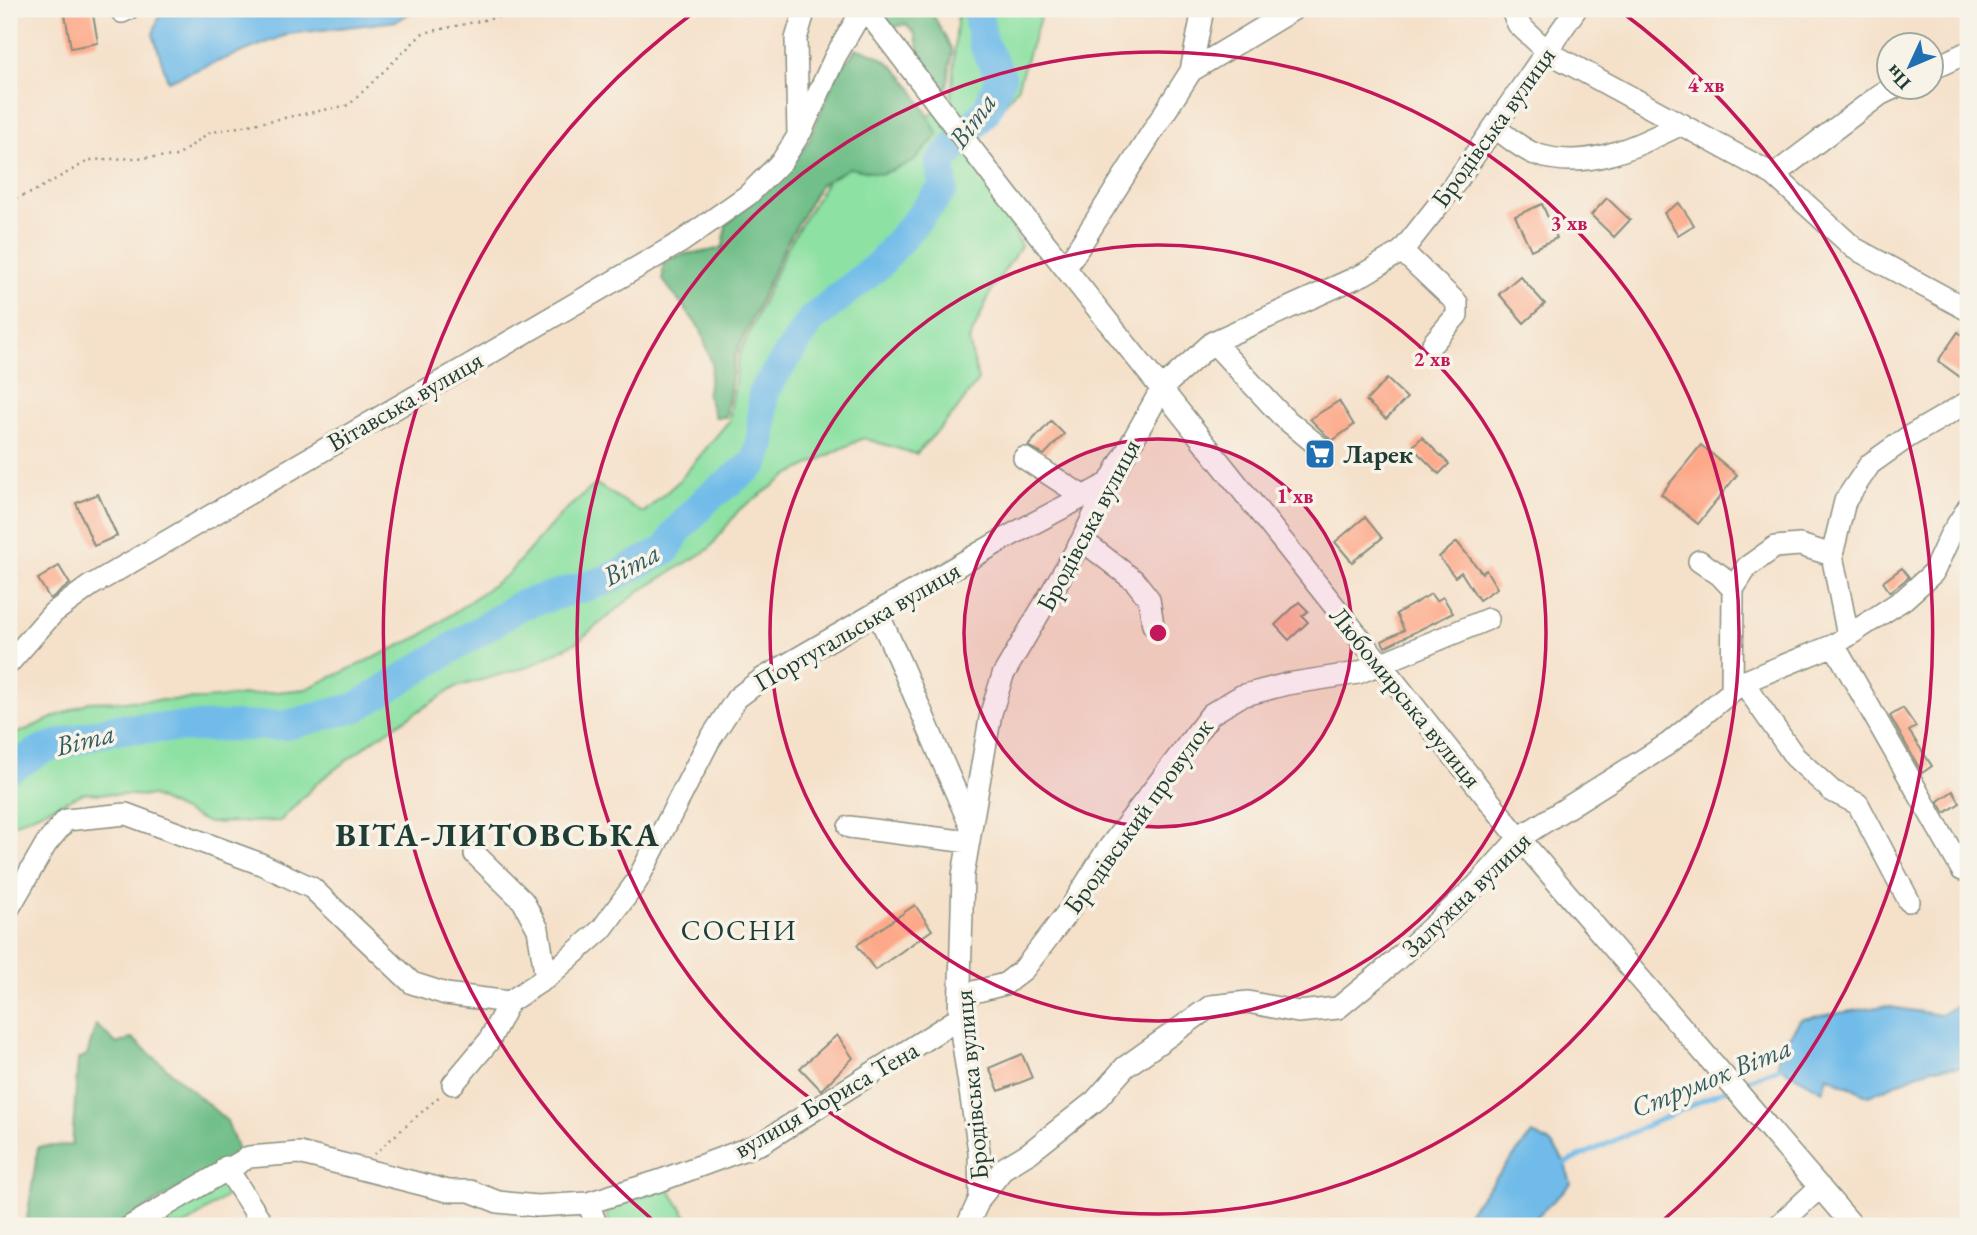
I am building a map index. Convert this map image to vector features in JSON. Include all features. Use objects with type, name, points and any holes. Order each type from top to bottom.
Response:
[{"type":"street","points":[[798,136],[796,39],[805,9]]},
{"type":"street","name":"Вітавська вулиця","points":[[9,663],[53,613],[90,586],[703,228],[748,195],[782,162],[798,136],[835,57],[864,9]]},
{"type":"street","name":"Любомирська вулиця","points":[[864,9],[1007,195],[1067,266],[1379,665],[1519,838],[1853,1226]]},
{"type":"street","points":[[1067,266],[1191,71],[1203,9]]},
{"type":"street","points":[[1191,71],[1294,9]]},
{"type":"street","points":[[1511,9],[1518,24],[1548,52],[1774,175],[1854,248],[1968,310]]},
{"type":"street","name":"Бродівська вулиця","points":[[967,1226],[980,1198],[979,1150],[959,1018],[962,995],[963,875],[991,713],[1003,675],[1082,540],[1109,483],[1162,388],[1213,342],[1364,274],[1402,251],[1451,189],[1576,9]]},
{"type":"street","points":[[1946,62],[1968,52]]},
{"type":"street","points":[[1774,175],[1876,98]]},
{"type":"street","points":[[1493,127],[1533,153],[1564,160],[1594,159],[1633,147],[1682,124]]},
{"type":"street","points":[[1402,251],[1457,303],[1457,315],[1433,343]]},
{"type":"street","points":[[1213,342],[1282,416],[1324,450]]},
{"type":"street","points":[[1962,870],[1841,640],[1832,555],[1844,501],[1870,464],[1968,402]]},
{"type":"street","points":[[1024,458],[1084,497]]},
{"type":"street","name":"Португальська вулиця","points":[[509,1002],[546,978],[601,929],[637,881],[709,741],[737,698],[762,679],[1002,540],[1109,483]]},
{"type":"street","name":"Залужна вулиця","points":[[980,1198],[1004,1168],[1029,1153],[1095,1101],[1125,1067],[1211,1006],[1248,1002],[1298,1012],[1338,1009],[1395,962],[1476,886],[1519,838],[1668,744],[1738,686],[1841,640],[1904,599],[1933,573],[1968,508]]},
{"type":"street","points":[[1082,540],[1135,581],[1149,599],[1153,625]]},
{"type":"street","points":[[1832,555],[1800,545],[1775,547],[1747,568],[1733,589],[1738,686],[1795,757],[1832,791],[1858,804],[1909,901]]},
{"type":"street","points":[[1699,561],[1720,575],[1733,589]]},
{"type":"street","points":[[849,827],[970,833],[930,738],[914,689],[878,614]]},
{"type":"street","name":"Бродівський провулок","points":[[962,995],[1005,984],[1024,969],[1070,909],[1105,853],[1212,715],[1241,696],[1287,684],[1359,673],[1488,619]]},
{"type":"street","points":[[9,908],[46,844],[66,820],[126,814],[261,864],[312,888],[412,983],[446,994],[509,1002],[489,1041],[453,1084]]},
{"type":"street","points":[[475,854],[523,901],[538,929],[546,978]]},
{"type":"street","name":"вулиця Бориса Тена","points":[[131,1226],[249,1157],[299,1153],[328,1158],[448,1191],[470,1191],[498,1202],[537,1206],[588,1203],[659,1181],[762,1143],[959,1018]]},
{"type":"street","points":[[228,1168],[264,1226]]},
{"type":"street","points":[[1778,1226],[1819,1187]]},
{"type":"street","points":[[588,1203],[597,1226]]},
{"type":"path","points":[[9,200],[31,193],[90,160],[178,156],[208,133],[349,105],[423,33],[536,9]]},
{"type":"path","points":[[357,1168],[453,1084]]},
{"type":"green space","points":[[876,9],[930,9],[952,50],[947,88],[939,93],[924,69],[915,34],[906,24],[895,27],[881,18]]},
{"type":"green space","points":[[958,9],[1043,9],[1017,88],[979,138],[1000,203],[1021,246],[992,289],[969,341],[978,380],[955,412],[916,454],[863,438],[790,474],[739,510],[709,549],[638,592],[577,642],[528,667],[456,687],[378,737],[318,782],[280,821],[208,823],[152,796],[84,793],[9,826],[9,737],[89,702],[205,699],[306,689],[421,636],[508,574],[562,513],[596,484],[643,513],[679,481],[729,421],[739,355],[787,248],[868,113],[926,118],[951,99]]},
{"type":"green space","points":[[856,49],[871,53],[896,69],[924,108],[938,135],[913,162],[882,174],[849,168],[820,185],[785,246],[735,356],[726,417],[715,417],[707,395],[712,365],[701,330],[663,280],[663,264],[687,254],[723,247],[726,225],[790,167],[808,142],[836,76]]},
{"type":"green space","points":[[96,1025],[117,1044],[132,1038],[227,1121],[239,1153],[116,1226],[26,1226],[38,1147],[72,1145],[78,1059],[87,1055]]},
{"type":"green space","points":[[228,1177],[236,1189],[184,1226],[143,1226]]},
{"type":"green space","points":[[668,1188],[693,1226],[611,1226],[603,1206]]},
{"type":"water","points":[[162,9],[416,9],[397,21],[289,34],[168,81],[153,34]]},
{"type":"water","points":[[1968,999],[1968,1067],[1932,1068],[1869,1096],[1827,1076],[1823,1091],[1778,1066],[1778,1044],[1791,1034],[1801,1019],[1884,1006],[1940,1015]]},
{"type":"water","points":[[1532,1134],[1541,1137],[1559,1153],[1571,1184],[1527,1226],[1457,1226]]},
{"type":"building","points":[[64,9],[92,9],[98,43],[71,48]]},
{"type":"building","points":[[1607,198],[1630,220],[1614,237],[1591,215]]},
{"type":"building","points":[[1679,203],[1694,225],[1678,235],[1664,213]]},
{"type":"building","points":[[1542,204],[1557,238],[1531,250],[1515,216]]},
{"type":"building","points":[[1520,276],[1545,304],[1524,323],[1499,294]]},
{"type":"building","points":[[1958,332],[1968,339],[1968,365],[1960,377],[1938,361]]},
{"type":"building","points":[[1387,379],[1407,398],[1386,419],[1366,401]]},
{"type":"building","points":[[1339,401],[1354,425],[1332,441],[1310,419]]},
{"type":"building","points":[[1051,421],[1064,434],[1044,455],[1028,446]]},
{"type":"building","points":[[1422,437],[1449,464],[1439,474],[1412,447]]},
{"type":"building","points":[[1701,445],[1737,475],[1698,524],[1661,494]]},
{"type":"building","points":[[98,494],[117,536],[94,546],[76,503]]},
{"type":"building","points":[[1365,517],[1382,538],[1352,562],[1335,542]]},
{"type":"building","points":[[1457,542],[1482,573],[1486,570],[1497,588],[1479,600],[1461,572],[1455,577],[1439,557]]},
{"type":"building","points":[[59,566],[70,584],[50,599],[38,579]]},
{"type":"building","points":[[1902,568],[1909,577],[1890,592],[1883,582]]},
{"type":"building","points":[[1431,594],[1436,601],[1443,597],[1453,613],[1385,647],[1382,641],[1404,630],[1396,614]]},
{"type":"building","points":[[1299,602],[1308,611],[1302,616],[1308,622],[1289,640],[1275,625]]},
{"type":"building","points":[[1903,708],[1916,727],[1909,731],[1932,766],[1922,773],[1890,716]]},
{"type":"building","points":[[1953,791],[1960,803],[1945,813],[1938,801]]},
{"type":"building","points":[[915,905],[932,930],[875,970],[857,945]]},
{"type":"building","points":[[837,1035],[853,1058],[821,1090],[800,1068]]},
{"type":"building","points":[[1022,1054],[1032,1078],[999,1091],[989,1068]]},
{"type":"waterway","name":"Віта","points":[[9,769],[43,749],[113,729],[287,725],[357,707],[521,605],[607,580],[667,549],[677,531],[709,497],[755,463],[761,444],[763,392],[812,319],[879,265],[943,189],[940,163],[986,111],[1001,77],[983,43],[977,9]]},
{"type":"waterway","name":"Струмок Віта","points":[[1739,1084],[1785,1065]]},
{"type":"waterway","name":"Струмок Віта","points":[[1561,1165],[1727,1089]]},
{"type":"place","name":"Ларек","points":[[1320,454]]},
{"type":"district","name":"ВІТА-ЛИТОВСЬКА","points":[[498,834]]},
{"type":"district","name":"СОСНИ","points":[[739,930]]}]
